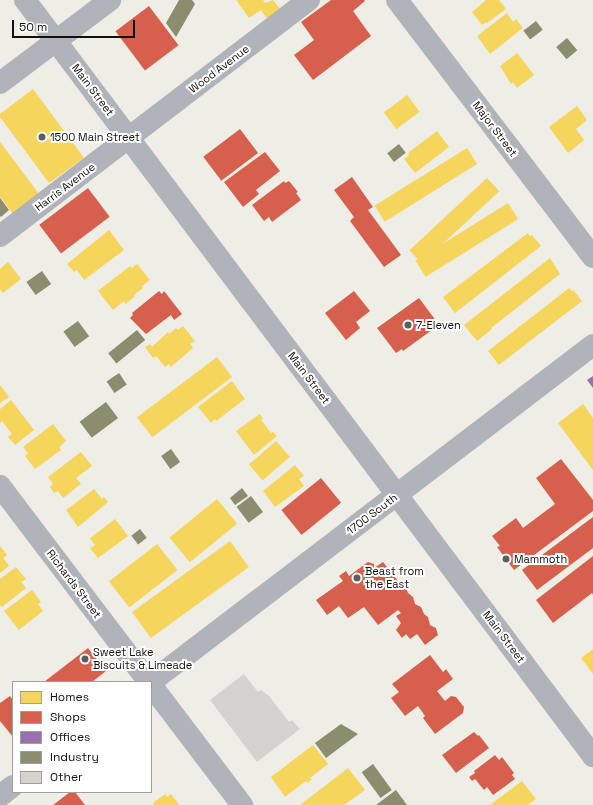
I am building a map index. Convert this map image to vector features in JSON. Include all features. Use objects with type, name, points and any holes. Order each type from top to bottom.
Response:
[{"type":"street","name":"Main Street","points":[[25,0],[593,756]]},
{"type":"street","points":[[0,83],[110,0]]},
{"type":"street","name":"Wood Avenue","points":[[128,138],[309,0]]},
{"type":"street","name":"Major Street","points":[[398,0],[593,257]]},
{"type":"street","name":"Harris Avenue","points":[[0,236],[128,138]]},
{"type":"street","name":"1700 South","points":[[152,681],[593,345]]},
{"type":"street","name":"Richards Street","points":[[0,486],[148,681]]},
{"type":"street","name":"Richards Street","points":[[152,686],[242,805]]},
{"type":"street","points":[[0,796],[12,787]]},
{"type":"building: Homes","points":[[236,0],[263,0],[265,3],[273,0],[281,10],[268,20],[261,10],[249,18]]},
{"type":"building: Homes","points":[[486,0],[499,0],[506,9],[482,25],[472,12]]},
{"type":"building: Homes","points":[[507,13],[513,22],[516,19],[523,28],[490,54],[477,36]]},
{"type":"building: Homes","points":[[517,53],[534,75],[517,88],[513,82],[511,84],[500,66]]},
{"type":"building: Homes","name":"1500 Main Street","points":[[33,89],[84,158],[49,183],[0,117],[0,114]]},
{"type":"building: Homes","points":[[407,95],[420,112],[396,129],[384,112]]},
{"type":"building: Homes","points":[[577,106],[587,120],[576,129],[584,140],[568,153],[549,127]]},
{"type":"building: Homes","points":[[437,131],[449,147],[415,173],[404,159],[409,155],[408,153]]},
{"type":"building: Homes","points":[[0,142],[39,194],[13,214],[0,197]]},
{"type":"building: Homes","points":[[467,148],[477,164],[385,222],[375,206]]},
{"type":"building: Homes","points":[[487,178],[499,191],[422,263],[409,250]]},
{"type":"building: Homes","points":[[508,203],[518,219],[426,277],[416,261]]},
{"type":"building: Homes","points":[[109,230],[124,250],[84,280],[77,270],[74,272],[67,264]]},
{"type":"building: Homes","points":[[528,233],[530,236],[532,235],[541,246],[455,313],[443,297]]},
{"type":"building: Homes","points":[[550,258],[560,274],[491,328],[492,329],[477,341],[464,325]]},
{"type":"building: Homes","points":[[8,262],[21,279],[3,293],[0,289],[0,269]]},
{"type":"building: Homes","points":[[137,264],[150,280],[142,286],[143,288],[126,304],[124,301],[113,310],[98,291],[130,266],[132,268]]},
{"type":"building: Homes","points":[[569,288],[572,291],[573,290],[582,301],[499,365],[488,351]]},
{"type":"building: Homes","points":[[183,326],[195,341],[190,344],[193,348],[171,367],[169,364],[165,367],[156,356],[153,358],[145,347],[150,344],[152,347],[168,332],[169,334],[176,328],[178,330]]},
{"type":"building: Homes","points":[[217,357],[232,377],[152,437],[137,417]]},
{"type":"building: Homes","points":[[232,381],[245,399],[216,421],[215,419],[211,423],[198,407]]},
{"type":"building: Homes","points":[[0,385],[9,397],[0,403]]},
{"type":"building: Homes","points":[[11,400],[34,430],[15,445],[8,437],[12,434],[2,421],[0,423],[0,409]]},
{"type":"building: Homes","points":[[583,404],[593,418],[593,470],[558,423]]},
{"type":"building: Homes","points":[[260,414],[263,419],[261,420],[271,433],[273,432],[277,436],[254,455],[236,431]]},
{"type":"building: Homes","points":[[53,424],[66,441],[59,447],[61,450],[35,469],[25,456],[28,453],[23,447]]},
{"type":"building: Homes","points":[[276,441],[290,457],[263,480],[249,465]]},
{"type":"building: Homes","points":[[81,452],[92,466],[76,478],[81,484],[63,498],[58,491],[54,493],[50,487],[53,484],[48,477]]},
{"type":"building: Homes","points":[[295,465],[304,476],[299,479],[304,486],[275,507],[263,491]]},
{"type":"building: Homes","points":[[94,489],[102,499],[104,497],[108,502],[78,527],[66,510]]},
{"type":"building: Homes","points":[[217,499],[237,524],[190,562],[170,537]]},
{"type":"building: Homes","points":[[115,519],[128,536],[98,558],[90,548],[95,545],[90,538]]},
{"type":"building: Homes","points":[[230,541],[249,567],[151,638],[132,612]]},
{"type":"building: Homes","points":[[157,544],[177,570],[129,608],[109,582]]},
{"type":"building: Homes","points":[[0,546],[7,555],[3,558],[9,566],[0,573]]},
{"type":"building: Homes","points":[[16,567],[26,579],[21,582],[26,588],[2,607],[0,605],[0,579]]},
{"type":"building: Homes","points":[[32,590],[41,602],[38,604],[43,611],[19,630],[4,611]]},
{"type":"building: Homes","points":[[593,649],[593,674],[581,658]]},
{"type":"building: Homes","points":[[313,745],[328,764],[310,778],[312,779],[308,783],[306,781],[285,797],[271,777]]},
{"type":"building: Homes","points":[[348,768],[365,790],[344,805],[300,805]]},
{"type":"building: Homes","points":[[522,781],[536,799],[528,805],[490,805]]},
{"type":"building: Homes","points":[[165,794],[167,797],[171,794],[179,805],[154,805],[153,803]]},
{"type":"building: Shops","points":[[331,0],[364,0],[365,1],[353,11],[371,36],[313,80],[294,55],[314,40],[301,22]]},
{"type":"building: Shops","points":[[149,6],[178,45],[145,70],[115,31]]},
{"type":"building: Shops","points":[[240,129],[258,153],[221,181],[203,157]]},
{"type":"building: Shops","points":[[265,152],[280,171],[256,190],[259,194],[243,207],[224,182]]},
{"type":"building: Shops","points":[[352,177],[373,207],[368,210],[401,255],[384,267],[350,221],[354,217],[334,190]]},
{"type":"building: Shops","points":[[284,181],[285,183],[289,181],[298,192],[296,193],[301,200],[272,222],[269,217],[264,221],[252,205]]},
{"type":"building: Shops","points":[[88,188],[110,217],[61,253],[39,225]]},
{"type":"building: Shops","points":[[159,291],[162,294],[164,291],[182,314],[174,320],[171,315],[146,334],[130,318],[133,315],[132,313]]},
{"type":"building: Shops","points":[[354,291],[370,311],[356,322],[360,328],[346,340],[325,313]]},
{"type":"building: Shops","name":"7-Eleven","points":[[419,298],[437,322],[430,327],[432,330],[403,351],[402,349],[396,353],[377,328]]},
{"type":"building: Shops","points":[[561,459],[593,500],[593,511],[514,570],[497,547],[500,546],[492,536],[516,518],[523,528],[555,504],[536,478]]},
{"type":"building: Shops","points":[[321,478],[341,503],[302,535],[281,510]]},
{"type":"building: Shops","points":[[593,517],[593,548],[537,590],[522,570]]},
{"type":"building: Shops","points":[[593,556],[593,595],[592,593],[553,623],[536,600]]},
{"type":"building: Shops","points":[[368,562],[374,564],[374,568],[383,562],[398,581],[405,585],[408,593],[413,597],[415,604],[421,607],[424,614],[428,617],[430,625],[436,628],[438,635],[425,645],[417,634],[410,639],[406,634],[402,638],[396,630],[401,623],[396,616],[401,613],[398,610],[378,625],[364,607],[348,618],[339,606],[327,615],[316,600],[343,581],[339,576],[346,571],[349,576]]},
{"type":"building: Shops","name":"Sweet Lake Biscuits & Limeade","points":[[88,648],[106,671],[93,681],[45,681]]},
{"type":"building: Shops","points":[[430,655],[443,672],[446,669],[453,679],[437,691],[445,701],[451,696],[456,697],[464,707],[463,713],[435,734],[423,718],[425,716],[418,706],[405,716],[391,698],[399,692],[392,684]]},
{"type":"building: Shops","points":[[10,696],[12,699],[12,736],[0,721],[0,703]]},
{"type":"building: Shops","points":[[474,732],[478,736],[479,735],[489,748],[456,773],[442,755]]},
{"type":"building: Shops","points":[[495,755],[499,760],[502,757],[514,773],[512,775],[515,779],[493,795],[487,787],[484,790],[475,779],[472,781],[469,777],[475,773],[474,771]]},
{"type":"building: Shops","points":[[69,793],[76,793],[85,805],[53,805]]},
{"type":"building: Offices","points":[[593,376],[593,388],[587,380]]},
{"type":"building: Industry","points":[[179,0],[192,0],[195,4],[176,37],[166,23]]},
{"type":"building: Industry","points":[[536,21],[543,30],[530,40],[523,31]]},
{"type":"building: Industry","points":[[567,38],[577,50],[567,59],[556,47]]},
{"type":"building: Industry","points":[[399,144],[406,153],[394,162],[387,153]]},
{"type":"building: Industry","points":[[0,198],[9,210],[1,217],[0,216]]},
{"type":"building: Industry","points":[[42,271],[51,284],[36,295],[26,282]]},
{"type":"building: Industry","points":[[78,321],[89,336],[75,347],[63,332]]},
{"type":"building: Industry","points":[[137,330],[145,340],[116,363],[108,353]]},
{"type":"building: Industry","points":[[119,373],[127,385],[114,393],[107,381]]},
{"type":"building: Industry","points":[[106,402],[118,418],[92,438],[80,422]]},
{"type":"building: Industry","points":[[171,449],[180,462],[170,469],[161,456]]},
{"type":"building: Industry","points":[[242,488],[248,496],[235,505],[230,498]]},
{"type":"building: Industry","points":[[251,496],[263,512],[249,523],[237,507]]},
{"type":"building: Industry","points":[[140,529],[147,538],[138,544],[131,536]]},
{"type":"building: Industry","points":[[341,724],[358,734],[326,758],[315,743]]},
{"type":"building: Industry","points":[[373,764],[392,790],[380,798],[362,772]]},
{"type":"building: Industry","points":[[396,790],[407,805],[376,805]]},
{"type":"building: Other","points":[[244,674],[258,692],[261,690],[269,696],[289,722],[292,720],[300,729],[257,762],[210,700]]},
{"type":"place","name":"1500 Main Street","points":[[42,137]]},
{"type":"place","name":"7-Eleven","points":[[408,325]]},
{"type":"place","name":"Mammoth","points":[[506,559]]},
{"type":"place","name":"Beast from the East","points":[[357,578]]},
{"type":"place","name":"Sweet Lake Biscuits & Limeade","points":[[85,659]]}]
